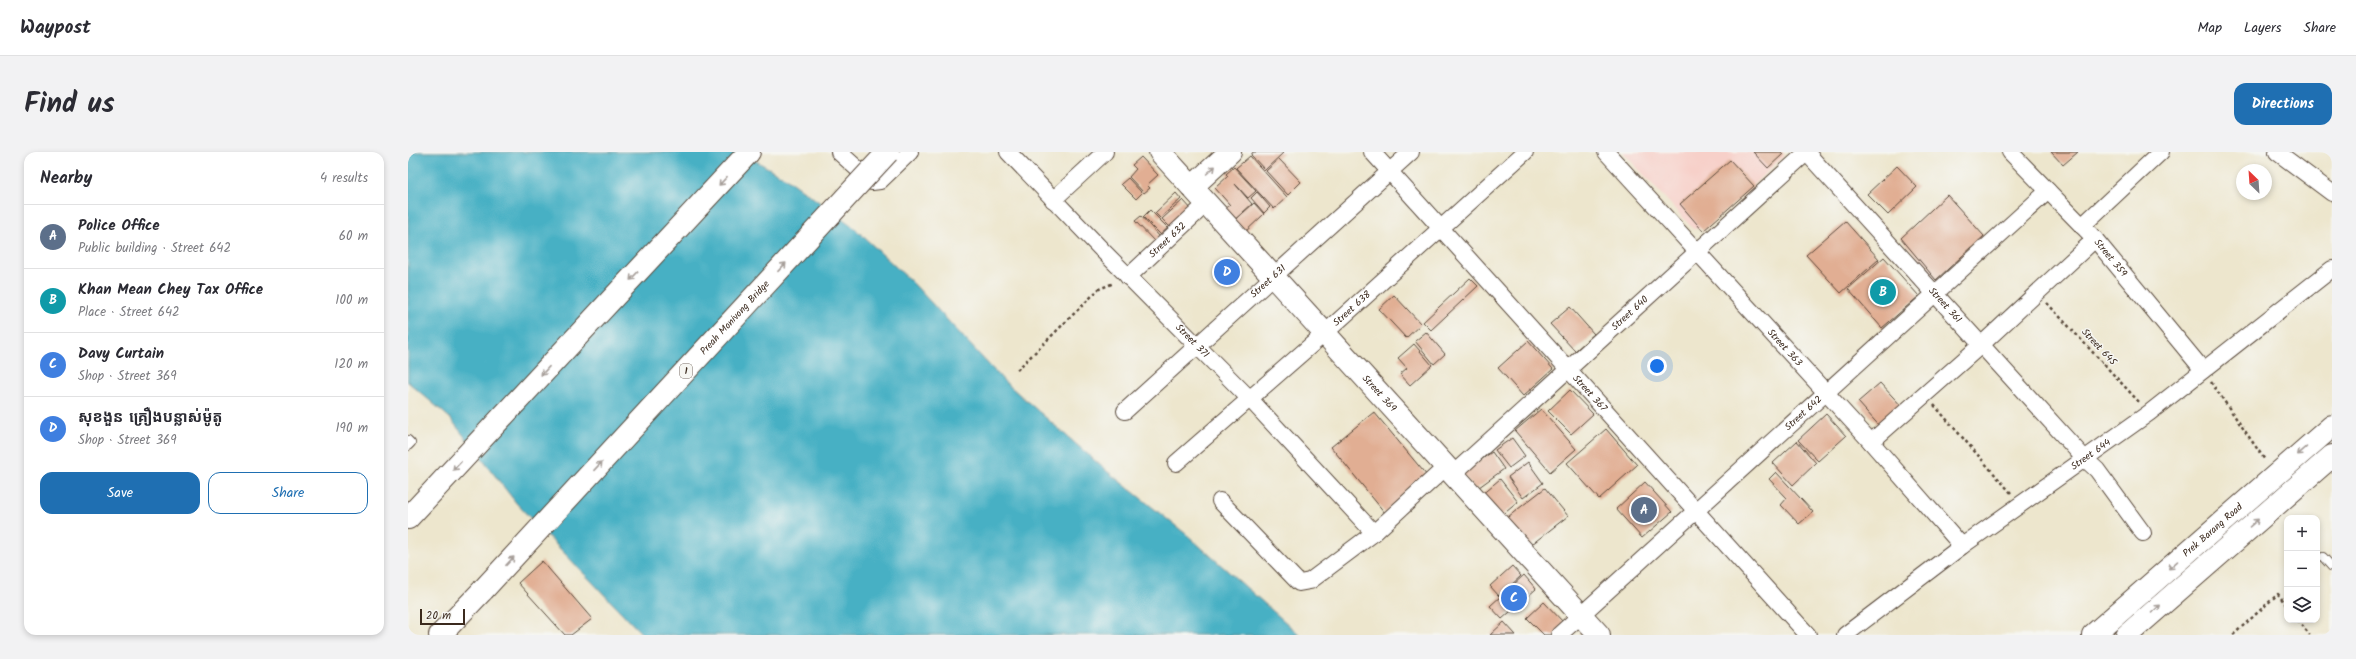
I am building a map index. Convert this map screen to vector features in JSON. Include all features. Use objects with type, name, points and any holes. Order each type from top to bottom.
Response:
[{"type":"main road","points":[[408,518],[749,152]]},
{"type":"main road","name":"Preah Monivong Bridge","points":[[440,635],[888,152]]},
{"type":"main road","name":"Street 369","points":[[1160,152],[1600,635]]},
{"type":"main road","points":[[1192,187],[1230,152]]},
{"type":"main road","name":"Prek Barang Road","points":[[2093,635],[2332,426]]},
{"type":"main road","points":[[2127,635],[2332,456]]},
{"type":"main road","points":[[2275,475],[2291,491]]},
{"type":"street","points":[[839,152],[872,182],[880,181],[910,152]]},
{"type":"street","name":"Street 371","points":[[1008,152],[1128,277],[1249,398],[1374,533]]},
{"type":"street","points":[[1053,200],[1105,152]]},
{"type":"street","name":"Street 367","points":[[1372,152],[1808,635]]},
{"type":"street","name":"Street 631","points":[[1125,411],[1411,152]]},
{"type":"street","name":"Street 638","points":[[1176,463],[1325,333],[1525,152]]},
{"type":"street","name":"Street 363","points":[[1606,152],[1825,394],[1871,442],[1962,546]]},
{"type":"street","name":"Street 640","points":[[1220,501],[1299,583],[1310,581],[1374,533],[1569,370],[1806,152]]},
{"type":"street","name":"Street 361","points":[[1806,152],[2084,458],[2097,470],[2143,533]]},
{"type":"street","name":"Street 359","points":[[2010,152],[2095,239],[2203,370]]},
{"type":"street","points":[[2082,226],[2161,152]]},
{"type":"street","points":[[2277,152],[2332,193]]},
{"type":"street","name":"Street 642","points":[[1559,635],[2048,191]]},
{"type":"street","name":"Street 632","points":[[1128,277],[1207,203]]},
{"type":"street","points":[[1871,442],[1981,345],[2095,239]]},
{"type":"street","name":"Street 644","points":[[1845,635],[1962,546],[2148,413],[2332,269]]},
{"type":"lane","points":[[408,440],[411,443],[408,446]]},
{"type":"lane","points":[[2323,557],[2332,567]]},
{"type":"path","points":[[1017,370],[1099,289],[1128,277]]},
{"type":"path","name":"Street 645","points":[[2037,293],[2148,413]]},
{"type":"path","points":[[2203,370],[2275,475]]},
{"type":"path","points":[[1924,394],[2020,504]]},
{"type":"path","points":[[2233,635],[2278,594],[2284,602]]},
{"type":"path","points":[[2300,623],[2310,635]]},
{"type":"shaded area","points":[[1623,152],[1784,152],[1783,157],[1706,228],[1693,229]]},
{"type":"water","points":[[408,152],[740,152],[786,178],[851,225],[913,283],[1004,381],[1108,472],[1186,534],[1300,635],[643,635],[517,504],[450,418],[408,382]]},
{"type":"building","points":[[1253,152],[1284,152],[1265,170],[1251,155]]},
{"type":"building","points":[[1753,152],[1781,152],[1783,154],[1768,168]]},
{"type":"building","points":[[2051,152],[2078,152],[2063,165]]},
{"type":"building","points":[[1250,156],[1287,197],[1274,209],[1236,168]]},
{"type":"building","points":[[1141,157],[1158,175],[1147,185],[1150,188],[1144,193],[1129,177],[1136,169],[1132,165]]},
{"type":"building","points":[[1279,159],[1301,182],[1288,195],[1266,171]]},
{"type":"building","points":[[1730,160],[1754,186],[1703,231],[1680,204]]},
{"type":"building","points":[[1897,166],[1917,187],[1888,215],[1867,194]]},
{"type":"building","points":[[1234,167],[1256,191],[1248,198],[1235,184],[1252,204],[1232,222],[1223,211],[1230,205],[1215,188],[1228,176],[1226,174]]},
{"type":"building","points":[[1128,178],[1142,193],[1136,199],[1121,184]]},
{"type":"building","points":[[1257,192],[1270,207],[1264,213],[1251,198]]},
{"type":"building","points":[[1176,193],[1181,199],[1160,218],[1155,213]]},
{"type":"building","points":[[1947,195],[1984,236],[1936,280],[1901,238]]},
{"type":"building","points":[[1183,200],[1193,211],[1173,230],[1162,219]]},
{"type":"building","points":[[1254,203],[1264,214],[1243,234],[1233,222]]},
{"type":"building","points":[[1150,210],[1172,232],[1165,239],[1143,217]]},
{"type":"building","points":[[1141,216],[1160,237],[1155,242],[1135,221]]},
{"type":"building","points":[[1845,221],[1879,259],[1841,293],[1806,255]]},
{"type":"building","points":[[1884,257],[1919,296],[1882,328],[1848,289]]},
{"type":"building","points":[[1234,259],[1241,266],[1221,285],[1215,278]]},
{"type":"building","points":[[1470,278],[1478,286],[1431,330],[1423,322]]},
{"type":"building","points":[[1394,295],[1421,324],[1406,338],[1379,309]]},
{"type":"building","points":[[1570,307],[1594,334],[1575,351],[1550,324]]},
{"type":"building","points":[[1426,332],[1445,354],[1434,364],[1415,341]]},
{"type":"building","points":[[1528,341],[1553,369],[1523,396],[1498,368]]},
{"type":"building","points":[[1414,344],[1432,365],[1410,385],[1400,374],[1407,368],[1398,358]]},
{"type":"building","points":[[1880,383],[1905,410],[1883,430],[1858,402]]},
{"type":"building","points":[[1570,390],[1593,414],[1571,434],[1548,411]]},
{"type":"building","points":[[1541,409],[1576,449],[1550,472],[1515,431]]},
{"type":"building","points":[[1374,412],[1428,477],[1385,513],[1331,447]]},
{"type":"building","points":[[1826,414],[1846,436],[1818,461],[1798,440]]},
{"type":"building","points":[[1606,429],[1637,465],[1599,499],[1567,463]]},
{"type":"building","points":[[1512,438],[1525,456],[1509,468],[1495,450]]},
{"type":"building","points":[[1797,441],[1816,463],[1793,485],[1773,463]]},
{"type":"building","points":[[1492,452],[1504,469],[1475,490],[1462,473]]},
{"type":"building","points":[[1528,462],[1543,483],[1523,498],[1508,477]]},
{"type":"building","points":[[1776,472],[1813,512],[1799,524],[1781,505],[1787,498],[1769,479]]},
{"type":"building","points":[[1500,479],[1518,502],[1500,517],[1481,495]]},
{"type":"building","points":[[1645,482],[1672,512],[1642,538],[1616,509]]},
{"type":"building","points":[[1545,488],[1568,516],[1527,548],[1504,520]]},
{"type":"building","points":[[542,561],[592,619],[571,635],[565,635],[518,583]]},
{"type":"building","points":[[1512,566],[1521,576],[1499,596],[1490,586]]},
{"type":"building","points":[[1524,575],[1536,589],[1502,619],[1490,606]]},
{"type":"building","points":[[1544,602],[1565,624],[1554,635],[1544,635],[1527,618]]},
{"type":"building","points":[[1504,622],[1516,635],[1490,635]]},
{"type":"place","name":"សុខងួន គ្រឿងបន្លាស់ម៉ូតូ","points":[[1227,272]]},
{"type":"place","name":"Khan Mean Chey Tax Office","points":[[1883,292]]},
{"type":"place","name":"Police Office","points":[[1644,510]]},
{"type":"place","name":"Davy Curtain","points":[[1514,598]]}]
